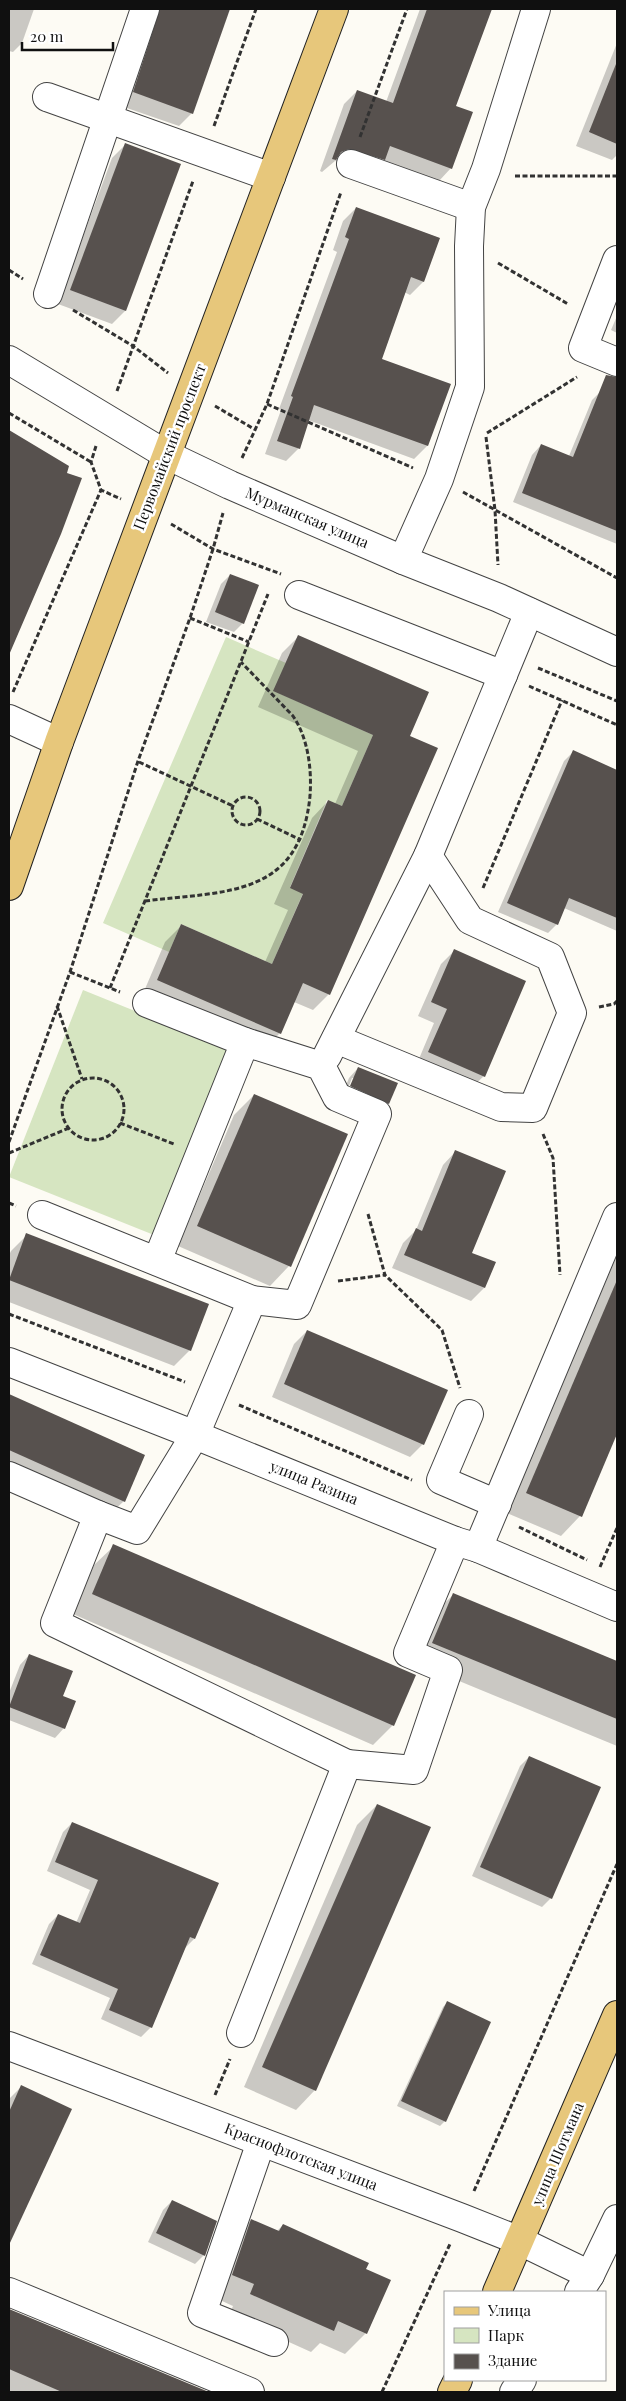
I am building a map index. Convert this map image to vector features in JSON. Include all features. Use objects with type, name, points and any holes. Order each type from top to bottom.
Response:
[{"type":"main road","name":"Первомайский проспект","points":[[9,886],[59,742],[334,9]]},
{"type":"main road","name":"улица Шотмана","points":[[497,2291],[617,2015]]},
{"type":"street","points":[[48,294],[145,9]]},
{"type":"street","points":[[403,560],[446,459],[470,387],[469,246],[472,207],[536,9]]},
{"type":"street","points":[[47,97],[271,178]]},
{"type":"street","points":[[351,164],[472,207]]},
{"type":"street","points":[[613,360],[583,348],[617,260]]},
{"type":"street","name":"Мурманская улица","points":[[9,360],[167,455],[230,485],[616,649]]},
{"type":"street","points":[[299,595],[503,675]]},
{"type":"street","points":[[321,1066],[428,856],[530,612]]},
{"type":"street","points":[[11,707],[59,742]]},
{"type":"street","points":[[336,1039],[501,1107],[533,1108],[572,1013],[550,957],[470,920],[428,856]]},
{"type":"street","points":[[42,1215],[252,1300],[297,1305],[377,1114],[337,1097],[321,1066],[245,1042],[146,1003]]},
{"type":"street","points":[[157,1261],[245,1042]]},
{"type":"street","points":[[98,1515],[55,1623],[347,1764],[414,1770],[448,1670],[408,1653],[467,1545],[497,1504],[617,1217]]},
{"type":"street","points":[[9,1476],[137,1530],[195,1435],[252,1300]]},
{"type":"street","name":"улица Разина","points":[[9,1362],[195,1435],[617,1607]]},
{"type":"street","points":[[469,1414],[441,1480],[497,1504]]},
{"type":"street","points":[[241,2033],[347,1764]]},
{"type":"street","name":"Краснофлотская улица","points":[[9,2046],[520,2241],[584,2284]]},
{"type":"street","points":[[260,2142],[202,2313],[274,2342]]},
{"type":"street","points":[[584,2284],[617,2219]]},
{"type":"street","points":[[9,2292],[250,2392]]},
{"type":"street","points":[[514,2392],[521,2381]]},
{"type":"path","points":[[9,413],[91,462],[256,9]]},
{"type":"path","points":[[9,1142],[70,972],[138,762],[190,618],[213,549],[230,485],[267,404],[407,9]]},
{"type":"path","points":[[483,176],[617,176]]},
{"type":"path","points":[[469,246],[594,319]]},
{"type":"path","points":[[9,270],[150,358]]},
{"type":"path","points":[[446,459],[485,434],[613,360]]},
{"type":"path","points":[[485,434],[495,510],[499,598]]},
{"type":"path","points":[[11,707],[100,490]]},
{"type":"path","points":[[110,988],[269,592]]},
{"type":"path","points":[[190,618],[249,642]]},
{"type":"path","points":[[145,901],[242,888],[272,875],[293,853],[301,840],[308,810],[312,773],[300,726],[293,716],[241,662]]},
{"type":"path","points":[[503,675],[617,725]]},
{"type":"path","points":[[470,920],[562,700]]},
{"type":"path","points":[[138,762],[233,806]]},
{"type":"path","points":[[239,798],[253,799],[259,806],[259,815],[250,824],[237,822],[232,814],[233,806],[239,798]]},
{"type":"path","points":[[257,819],[301,840]]},
{"type":"path","points":[[70,972],[146,1003]]},
{"type":"path","points":[[57,1006],[82,1079]]},
{"type":"path","points":[[95,1077],[106,1080],[115,1086],[121,1096],[124,1106],[120,1122],[108,1136],[96,1140],[84,1139],[73,1133],[65,1123],[61,1110],[64,1097],[71,1086],[82,1079],[95,1077]]},
{"type":"path","points":[[533,1108],[553,1158],[560,1276]]},
{"type":"path","points":[[120,1122],[200,1154]]},
{"type":"path","points":[[9,1153],[69,1128]]},
{"type":"path","points":[[368,1212],[385,1275],[442,1330],[469,1414]]},
{"type":"path","points":[[306,1284],[385,1275]]},
{"type":"path","points":[[9,1314],[212,1393],[307,1435]]},
{"type":"path","points":[[587,1595],[617,1528]]},
{"type":"path","points":[[382,2392],[462,2218],[617,1864]]},
{"type":"path","points":[[204,2120],[241,2033]]},
{"type":"green space","points":[[226,637],[286,663],[274,691],[373,735],[342,806],[327,800],[290,887],[303,893],[272,964],[181,924],[169,952],[103,923]]},
{"type":"green space","points":[[83,990],[229,1049],[154,1235],[9,1177]]},
{"type":"building","points":[[160,9],[230,9],[193,114],[133,92]]},
{"type":"building","points":[[427,9],[492,9],[456,106],[473,112],[452,169],[390,146],[385,160],[349,149],[341,152],[336,160],[332,159],[357,90],[393,103]]},
{"type":"building","points":[[617,64],[617,144],[589,132]]},
{"type":"building","points":[[125,143],[181,164],[126,311],[70,290]]},
{"type":"building","points":[[356,207],[440,238],[424,282],[411,277],[382,359],[451,384],[428,446],[314,405],[300,449],[277,441],[293,397],[291,396],[349,239],[345,237]]},
{"type":"building","points":[[606,375],[617,377],[617,531],[522,493],[541,444],[573,457]]},
{"type":"building","points":[[9,430],[69,466],[67,473],[82,478],[61,534],[9,655]]},
{"type":"building","points":[[230,574],[259,585],[244,624],[215,612]]},
{"type":"building","points":[[298,635],[429,692],[410,736],[438,748],[330,995],[303,983],[281,1034],[157,980],[181,924],[272,964],[303,894],[290,888],[328,800],[342,806],[373,735],[273,691]]},
{"type":"building","points":[[573,750],[617,770],[617,918],[569,898],[558,925],[507,903]]},
{"type":"building","points":[[454,949],[526,981],[485,1077],[428,1052],[447,1009],[431,1002]]},
{"type":"building","points":[[358,1067],[398,1083],[389,1104],[350,1086]]},
{"type":"building","points":[[254,1094],[348,1134],[291,1267],[197,1226]]},
{"type":"building","points":[[455,1150],[506,1171],[472,1253],[496,1262],[485,1288],[404,1255],[416,1228],[422,1231]]},
{"type":"building","points":[[26,1233],[209,1304],[191,1351],[9,1280]]},
{"type":"building","points":[[617,1280],[617,1434],[582,1517],[526,1493]]},
{"type":"building","points":[[307,1330],[448,1390],[424,1445],[284,1384]]},
{"type":"building","points":[[9,1394],[145,1455],[125,1502],[9,1450]]},
{"type":"building","points":[[113,1544],[416,1675],[394,1726],[92,1594]]},
{"type":"building","points":[[453,1593],[617,1661],[617,1719],[432,1643]]},
{"type":"building","points":[[29,1654],[73,1671],[63,1696],[76,1701],[65,1729],[9,1707]]},
{"type":"building","points":[[529,1756],[601,1787],[552,1899],[480,1867]]},
{"type":"building","points":[[377,1804],[431,1827],[316,2091],[262,2067]]},
{"type":"building","points":[[72,1822],[219,1883],[195,1939],[190,1937],[152,2028],[109,2010],[118,1989],[40,1955],[58,1914],[80,1923],[98,1880],[55,1862]]},
{"type":"building","points":[[447,2001],[491,2022],[446,2122],[401,2101]]},
{"type":"building","points":[[21,2085],[72,2109],[9,2245],[9,2112]]},
{"type":"building","points":[[172,2200],[217,2221],[205,2256],[156,2233]]},
{"type":"building","points":[[251,2219],[279,2231],[283,2224],[369,2263],[366,2269],[391,2280],[367,2334],[338,2321],[334,2331],[250,2294],[254,2284],[232,2275]]},
{"type":"building","points":[[9,2309],[209,2392],[62,2392],[9,2369]]}]
